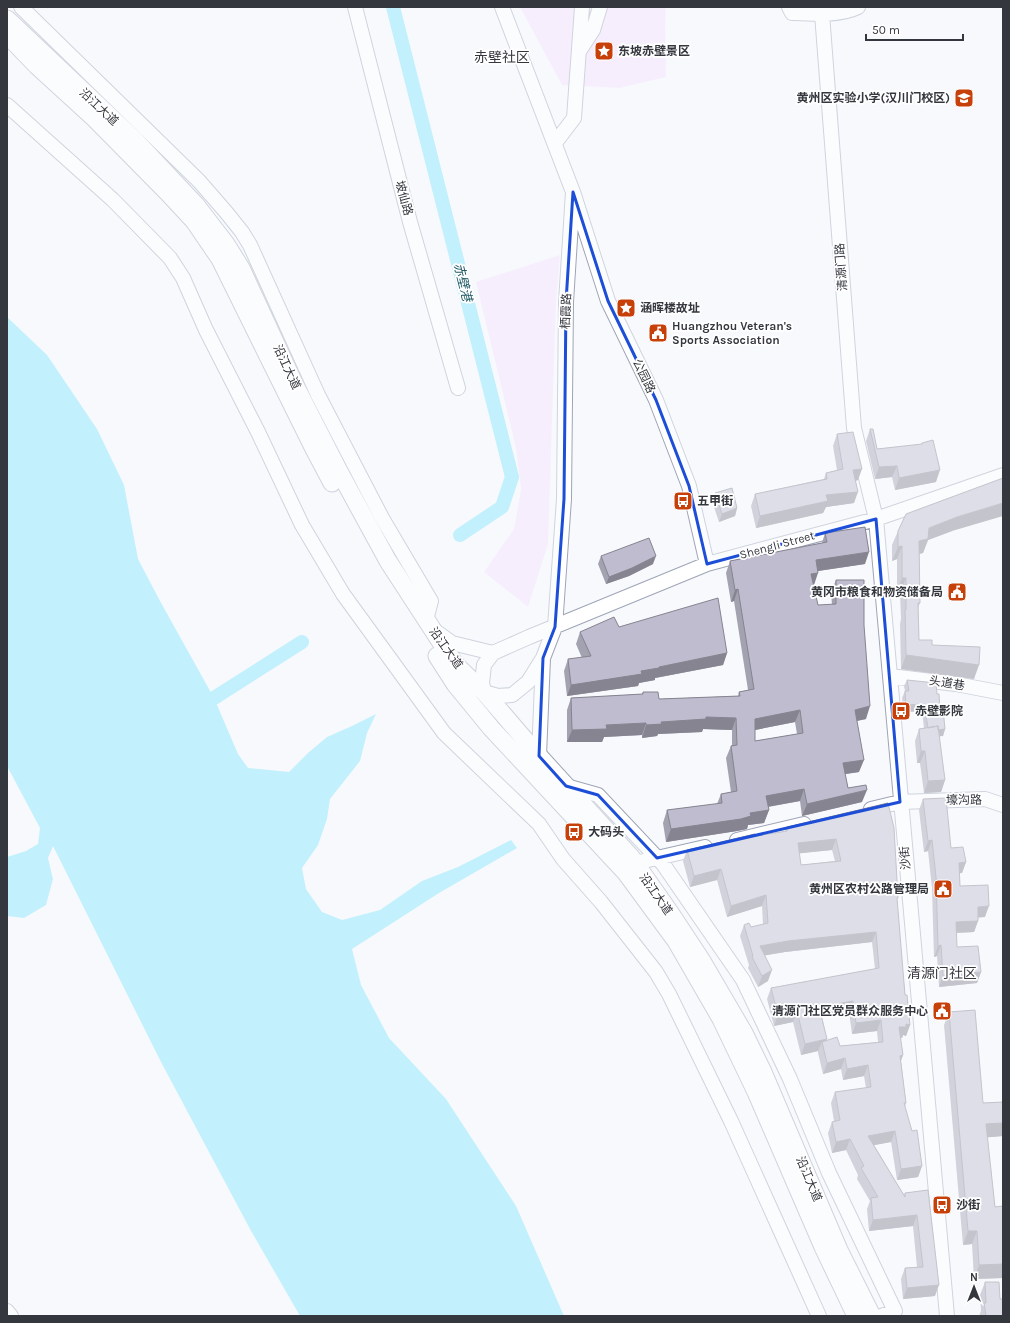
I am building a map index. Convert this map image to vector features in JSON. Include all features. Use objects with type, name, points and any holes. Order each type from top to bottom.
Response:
[{"type":"main road","name":"沿江大道","points":[[7,19],[134,140],[196,205],[226,244],[241,268],[293,381],[340,473],[388,561],[429,625],[455,664],[484,692],[635,863],[702,961],[744,1033],[763,1072],[839,1250],[872,1316]]},
{"type":"main road","name":"沿江大道","points":[[7,35],[37,66],[95,119],[194,221],[220,259],[313,447],[356,527],[385,576],[454,684],[491,728],[626,873],[676,941],[721,1019],[756,1092],[823,1247],[856,1316]]},
{"type":"street","points":[[21,7],[199,181],[242,232],[250,245],[322,402],[382,518],[431,601],[429,625],[452,644],[493,653],[484,665],[482,683],[484,692]]},
{"type":"street","name":"坡仙路","points":[[355,7],[410,222],[458,388]]},
{"type":"street","name":"栖霞路","points":[[502,7],[573,192],[566,302],[564,498],[555,627],[543,658]]},
{"type":"street","points":[[555,143],[574,118],[582,7]]},
{"type":"street","points":[[579,52],[593,30],[600,7]]},
{"type":"street","points":[[789,7],[792,14],[822,14],[851,10],[858,7]]},
{"type":"street","name":"清源门路","points":[[822,14],[854,428],[876,518]]},
{"type":"street","points":[[7,105],[113,200],[170,258],[183,278],[206,330],[258,432],[302,525],[343,594],[444,733],[539,824],[563,859],[601,902],[656,972],[669,994],[731,1121],[819,1316]]},
{"type":"street","name":"公园路","points":[[573,192],[608,301],[656,400],[689,486],[707,564]]},
{"type":"street","name":"Shengli Street","points":[[493,653],[707,564],[876,518],[1003,475]]},
{"type":"street","name":"沙街","points":[[876,518],[900,802],[947,1316]]},
{"type":"street","points":[[454,684],[498,696],[512,695],[528,682],[543,658]]},
{"type":"street","points":[[539,756],[543,658]]},
{"type":"street","name":"头道巷","points":[[890,676],[956,684],[1003,693]]},
{"type":"street","points":[[566,786],[598,795],[657,858],[667,870],[743,980],[790,1078],[829,1173],[894,1311],[881,1316]]},
{"type":"street","name":"壕沟路","points":[[855,812],[900,802],[985,799],[1003,805]]},
{"type":"street","points":[[635,863],[817,821]]},
{"type":"street","points":[[7,1311],[11,1316]]},
{"type":"highlighted area","points":[[573,192],[608,301],[656,400],[689,486],[707,564],[876,519],[900,802],[657,858],[598,795],[566,786],[539,756],[543,658],[555,627],[564,499],[566,302]]},
{"type":"shaded area","name":"东坡赤壁景区","points":[[520,7],[666,7],[666,77],[620,88],[562,85]]},
{"type":"shaded area","points":[[560,255],[556,301],[548,544],[528,607],[484,572],[514,529],[521,490],[516,448],[476,282]]},
{"type":"water","points":[[7,317],[47,355],[97,429],[124,485],[138,559],[214,698],[238,754],[248,768],[289,772],[327,737],[376,714],[367,733],[360,761],[330,799],[327,819],[318,845],[302,868],[306,889],[322,912],[342,920],[380,910],[422,881],[458,867],[511,840],[517,848],[439,893],[352,949],[361,985],[389,1038],[446,1099],[516,1206],[564,1316],[300,1316],[250,1229],[161,1062],[53,846],[48,858],[53,879],[46,905],[24,918],[7,916],[7,857],[26,851],[38,844],[40,828],[7,766]]},
{"type":"building","points":[[870,429],[873,429],[877,449],[922,444],[933,440],[940,470],[899,478],[897,466],[879,467]]},
{"type":"building","points":[[853,432],[862,469],[853,470],[858,492],[826,495],[828,501],[760,516],[755,494],[827,479],[826,473],[843,469],[837,434]]},
{"type":"building","points":[[1003,478],[1003,503],[957,517],[929,528],[928,539],[919,541],[919,640],[932,640],[932,645],[980,647],[979,665],[906,655],[906,578],[902,578],[902,546],[898,547],[898,531],[906,514]]},
{"type":"building","points":[[732,488],[737,508],[722,514],[715,493]]},
{"type":"building","points":[[865,527],[869,552],[816,560],[818,573],[811,574],[818,605],[836,604],[836,580],[864,580],[864,625],[870,706],[855,710],[864,760],[843,763],[848,788],[866,785],[867,790],[807,804],[804,789],[766,796],[769,810],[750,813],[751,816],[741,819],[671,829],[667,810],[722,803],[721,794],[737,791],[731,746],[737,745],[736,718],[706,717],[706,719],[661,722],[662,724],[646,725],[646,723],[606,725],[607,729],[572,730],[571,698],[643,694],[643,692],[658,692],[659,699],[740,696],[739,692],[754,689],[738,589],[735,590],[730,561],[827,542],[825,533]],"holes":[[[800,710],[803,733],[755,741],[755,719]]]},
{"type":"building","points":[[649,538],[656,556],[609,577],[601,556]]},
{"type":"building","points":[[718,598],[727,653],[641,671],[642,674],[571,685],[568,659],[591,656],[580,632],[614,617],[619,627]]},
{"type":"building","points":[[907,680],[936,683],[937,694],[939,694],[940,710],[943,709],[945,729],[938,730],[938,726],[928,728],[924,704],[906,705],[905,691],[909,691]]},
{"type":"building","points":[[938,726],[945,780],[928,781],[925,751],[921,751],[919,729]]},
{"type":"building","points":[[946,798],[951,848],[963,847],[966,862],[959,863],[960,886],[988,885],[989,906],[978,907],[978,921],[956,922],[957,947],[978,946],[981,972],[943,976],[941,945],[938,946],[936,877],[932,840],[928,841],[923,799]]},
{"type":"building","points":[[888,803],[894,828],[897,898],[905,995],[907,995],[910,1025],[906,1024],[906,1027],[899,1027],[903,1055],[900,1056],[906,1103],[904,1103],[912,1131],[917,1130],[922,1166],[901,1169],[895,1131],[868,1136],[905,1197],[905,1193],[928,1190],[939,1285],[907,1288],[905,1268],[923,1267],[917,1215],[873,1220],[871,1198],[878,1197],[861,1168],[864,1166],[850,1139],[836,1142],[832,1122],[840,1120],[835,1092],[871,1087],[868,1065],[847,1069],[845,1058],[827,1063],[822,1042],[837,1037],[840,1046],[883,1042],[881,1020],[856,1023],[853,1001],[819,1007],[827,1039],[805,1044],[797,1011],[778,1015],[771,988],[879,968],[876,932],[788,941],[760,946],[772,970],[762,976],[752,957],[753,956],[744,925],[749,923],[751,927],[768,923],[766,895],[731,906],[721,869],[694,876],[687,850],[755,834],[756,836],[787,831],[787,827]],"holes":[[[836,839],[841,861],[801,865],[798,843]]]},
{"type":"building","points":[[975,1010],[983,1103],[1003,1102],[1003,1123],[986,1124],[995,1207],[1003,1206],[1003,1264],[979,1265],[977,1231],[968,1231],[949,1012]]},
{"type":"building","points":[[985,1282],[999,1282],[1000,1299],[1003,1299],[1003,1316],[986,1316],[984,1303],[986,1303]]},
{"type":"waterway","name":"赤壁港","points":[[393,7],[512,477],[502,507],[460,535]]},
{"type":"waterway","points":[[214,698],[302,642]]},
{"type":"place","name":"东坡赤壁景区","points":[[604,51]]},
{"type":"place","name":"黄州区实验小学(汉川门校区)","points":[[964,98]]},
{"type":"place","name":"涵晖楼故址","points":[[626,308]]},
{"type":"place","name":"Huangzhou Veteran's Sports Association","points":[[658,333]]},
{"type":"place","name":"五甲街","points":[[683,501]]},
{"type":"place","name":"黄冈市粮食和物资储备局","points":[[957,592]]},
{"type":"place","name":"赤壁影院","points":[[901,711]]},
{"type":"place","name":"大码头","points":[[574,832]]},
{"type":"place","name":"黄州区农村公路管理局","points":[[943,889]]},
{"type":"place","name":"清源门社区党员群众服务中心","points":[[942,1011]]},
{"type":"place","name":"沙街","points":[[942,1205]]},
{"type":"district","name":"赤壁社区","points":[[502,57]]},
{"type":"district","name":"清源门社区","points":[[942,973]]}]
